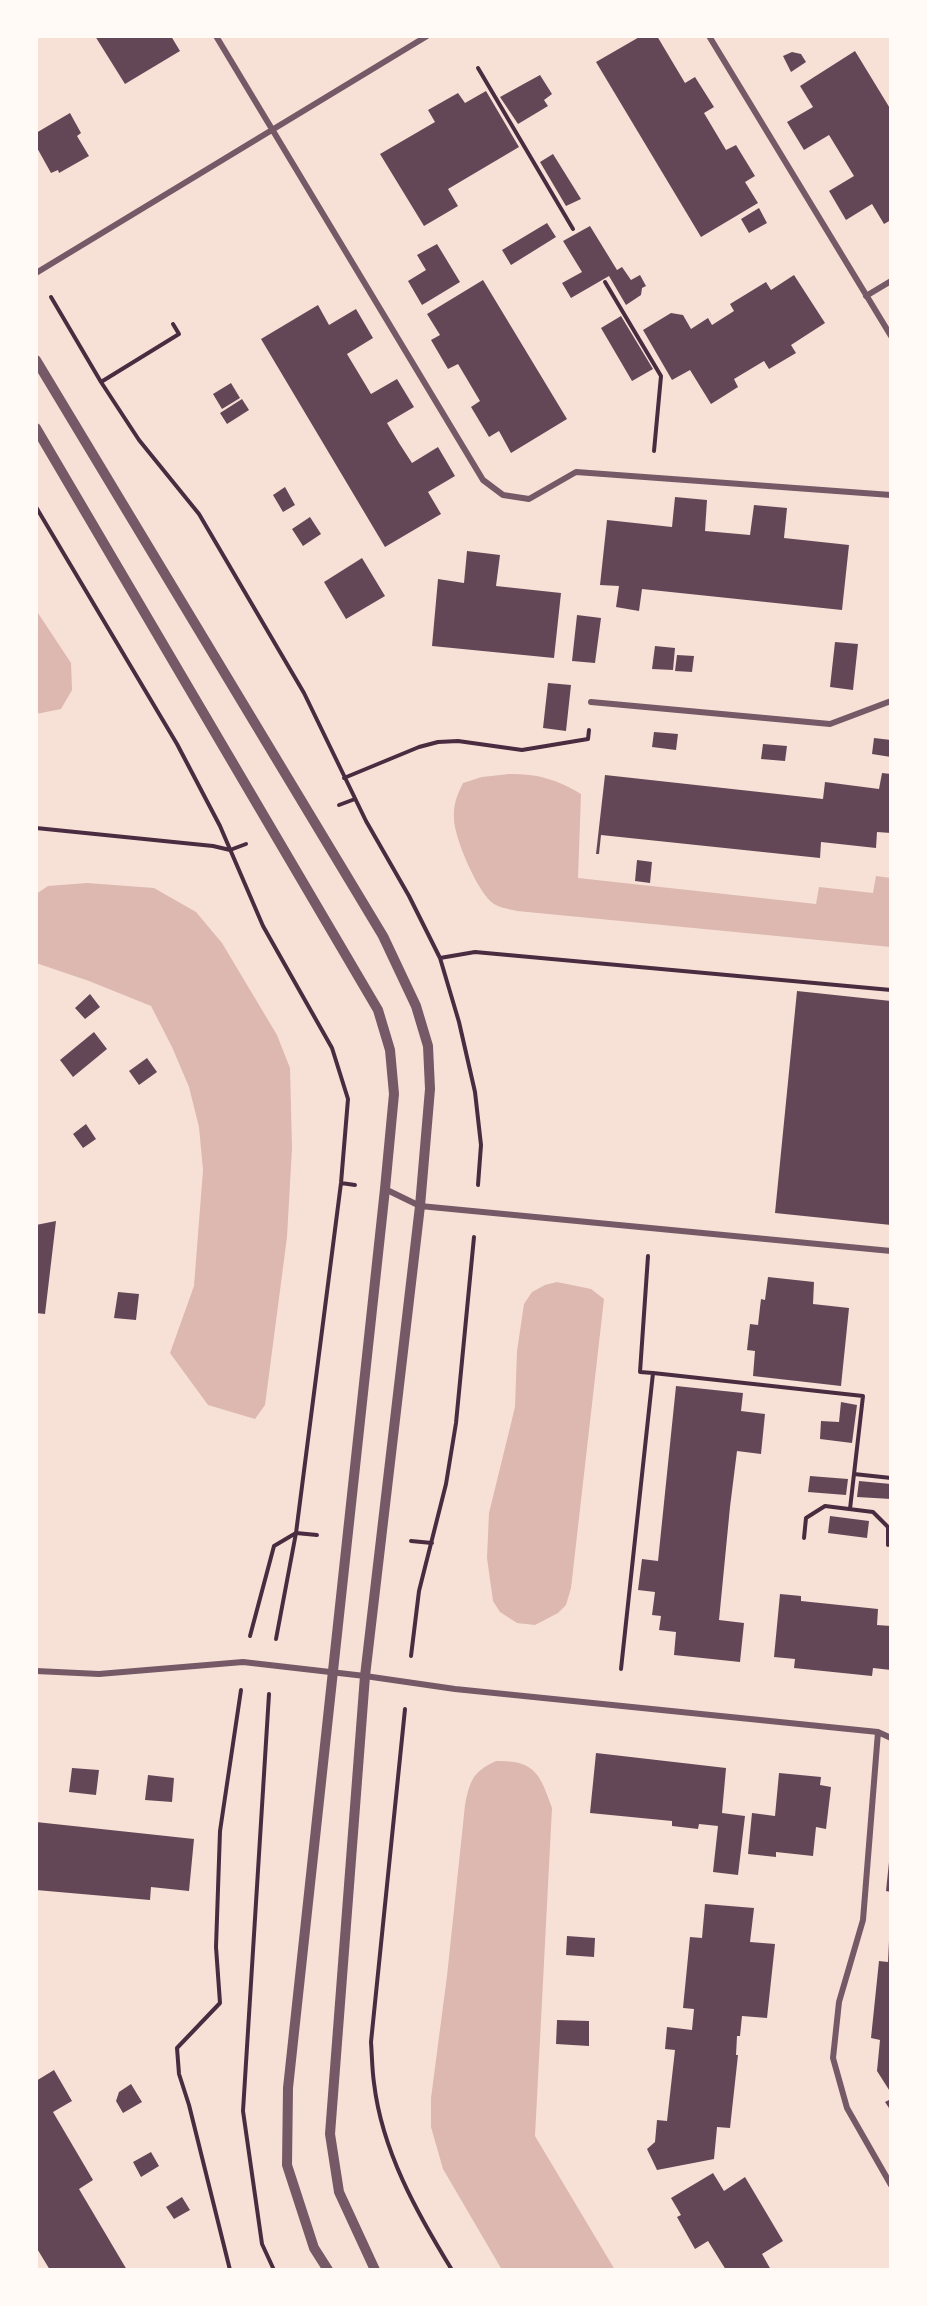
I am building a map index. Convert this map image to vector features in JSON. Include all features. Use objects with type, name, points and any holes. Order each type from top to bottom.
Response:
[{"type":"street","points":[[216,36],[483,480],[503,495],[529,499],[576,471],[891,495]]},
{"type":"street","points":[[36,272],[427,36]]},
{"type":"street","points":[[709,36],[891,336]]},
{"type":"street","points":[[866,296],[891,281]]},
{"type":"street","points":[[36,360],[383,936],[416,1006],[428,1046],[430,1089],[420,1206],[366,1676],[330,2134],[339,2192],[375,2270]]},
{"type":"street","points":[[36,428],[378,1010],[390,1050],[394,1094],[385,1189],[288,2088],[287,2165],[314,2248],[328,2270]]},
{"type":"street","points":[[591,702],[830,724],[891,701]]},
{"type":"street","points":[[385,1189],[420,1206],[891,1251]]},
{"type":"street","points":[[36,1671],[99,1674],[243,1662],[455,1689],[878,1732],[891,1738]]},
{"type":"street","points":[[878,1732],[863,1920],[839,2002],[833,2058],[847,2108],[891,2185]]},
{"type":"path","points":[[478,68],[573,229]]},
{"type":"path","points":[[36,272],[101,382],[140,440],[199,514],[304,693],[355,799],[409,896],[440,958],[459,1022],[475,1092],[481,1145],[456,1423],[446,1484],[419,1591],[371,2042],[374,2084],[382,2124],[404,2185],[452,2270]]},
{"type":"path","points":[[605,282],[662,376],[651,477]]},
{"type":"path","points":[[101,382],[179,334],[173,324]]},
{"type":"path","points":[[36,507],[177,744],[230,850],[263,926],[332,1048],[348,1099],[341,1183],[296,1533],[270,1665],[243,2111],[262,2244],[274,2270]]},
{"type":"path","points":[[345,778],[419,747],[438,742],[458,741],[522,750],[588,739],[591,702]]},
{"type":"path","points":[[311,816],[355,799]]},
{"type":"path","points":[[36,828],[213,846],[230,850],[273,833]]},
{"type":"path","points":[[440,958],[475,952],[891,990]]},
{"type":"path","points":[[650,1228],[640,1372],[863,1396],[850,1509]]},
{"type":"path","points":[[621,1669],[652,1373]]},
{"type":"path","points":[[854,1474],[891,1478]]},
{"type":"path","points":[[804,1538],[806,1518],[825,1506],[873,1512],[888,1527],[888,1545]]},
{"type":"path","points":[[230,2270],[189,2105],[179,2074],[177,2048],[220,2003],[216,1947],[220,1831],[243,1662],[274,1546],[296,1533]]},
{"type":"shaded area","points":[[36,610],[71,663],[72,690],[61,709],[36,714]]},
{"type":"shaded area","points":[[509,774],[546,778],[581,794],[578,878],[816,904],[819,887],[873,893],[876,876],[891,878],[891,947],[517,911],[496,905],[481,889],[468,864],[455,827],[454,809],[463,783],[482,777]]},
{"type":"shaded area","points":[[87,883],[154,888],[196,912],[222,943],[277,1035],[290,1068],[292,1148],[287,1237],[265,1405],[255,1419],[208,1405],[170,1353],[194,1286],[203,1170],[199,1127],[189,1087],[172,1047],[151,1006],[36,963],[36,894],[48,886]]},
{"type":"shaded area","points":[[557,1282],[591,1289],[604,1299],[571,1588],[566,1605],[558,1613],[535,1625],[517,1623],[500,1612],[493,1601],[487,1558],[489,1513],[515,1407],[517,1351],[524,1304],[532,1292]]},
{"type":"shaded area","points":[[496,1761],[520,1763],[534,1771],[544,1786],[552,1808],[535,2136],[615,2270],[502,2270],[443,2169],[431,2127],[431,2098],[447,1976],[465,1805],[473,1778],[482,1769]]},
{"type":"building","points":[[95,36],[171,36],[180,51],[125,84]]},
{"type":"building","points":[[641,36],[657,36],[685,83],[695,77],[714,107],[704,113],[726,150],[736,145],[755,176],[745,182],[758,203],[701,237],[596,62]]},
{"type":"building","points":[[855,51],[891,110],[891,220],[884,224],[872,204],[846,220],[829,191],[854,176],[829,135],[804,150],[787,122],[813,107],[800,86]]},
{"type":"building","points":[[792,52],[801,54],[806,62],[791,72],[783,56]]},
{"type":"building","points":[[540,75],[552,94],[544,100],[548,106],[518,124],[500,97]]},
{"type":"building","points":[[486,91],[519,147],[448,189],[458,206],[424,226],[380,154],[435,122],[428,110],[458,93],[465,103]]},
{"type":"building","points":[[70,113],[81,133],[77,136],[89,156],[59,173],[58,170],[51,173],[36,146],[36,133]]},
{"type":"building","points":[[553,154],[581,199],[566,206],[540,162]]},
{"type":"building","points":[[759,208],[767,223],[749,233],[741,219]]},
{"type":"building","points":[[547,223],[556,237],[511,265],[502,250]]},
{"type":"building","points":[[590,226],[617,270],[622,267],[631,280],[640,275],[646,286],[642,288],[641,295],[626,305],[609,276],[571,298],[562,283],[582,272],[563,241]]},
{"type":"building","points":[[437,244],[460,282],[422,305],[408,281],[426,270],[417,255]]},
{"type":"building","points":[[794,275],[825,323],[791,345],[796,353],[769,369],[764,361],[734,379],[738,387],[711,404],[690,370],[672,380],[643,330],[671,313],[683,315],[691,329],[708,318],[712,325],[734,311],[730,304],[766,282],[771,290]]},
{"type":"building","points":[[483,280],[567,419],[511,453],[499,431],[489,437],[471,407],[480,401],[458,364],[448,369],[431,340],[440,335],[427,314]]},
{"type":"building","points":[[318,305],[329,325],[356,309],[373,338],[347,354],[371,394],[397,379],[414,407],[387,423],[412,463],[438,447],[455,476],[428,492],[441,514],[385,547],[261,339]]},
{"type":"building","points":[[621,316],[653,369],[632,381],[601,328]]},
{"type":"building","points":[[231,383],[240,398],[222,409],[213,394]]},
{"type":"building","points":[[242,399],[249,410],[227,424],[220,413]]},
{"type":"building","points":[[285,487],[295,505],[283,512],[273,495]]},
{"type":"building","points":[[675,497],[707,500],[705,531],[750,535],[754,505],[787,508],[784,538],[849,545],[842,610],[642,589],[639,611],[616,607],[619,586],[600,585],[607,520],[672,527]]},
{"type":"building","points":[[310,517],[321,534],[303,546],[292,529]]},
{"type":"building","points":[[467,551],[500,555],[496,586],[561,593],[554,658],[432,646],[438,579],[464,583]]},
{"type":"building","points":[[362,558],[385,596],[346,619],[324,582]]},
{"type":"building","points":[[577,615],[601,618],[595,663],[572,661]]},
{"type":"building","points":[[835,642],[858,644],[853,690],[830,687]]},
{"type":"building","points":[[655,646],[675,648],[673,670],[652,669]]},
{"type":"building","points":[[677,655],[694,656],[692,672],[675,671]]},
{"type":"building","points":[[548,683],[571,685],[566,731],[543,728]]},
{"type":"building","points":[[654,732],[678,734],[676,750],[652,747]]},
{"type":"building","points":[[874,738],[891,740],[891,757],[872,754]]},
{"type":"building","points":[[763,744],[787,746],[785,761],[761,759]]},
{"type":"building","points":[[882,773],[891,774],[891,833],[877,832],[876,848],[821,842],[820,858],[601,835],[599,854],[596,854],[605,775],[823,799],[825,782],[879,789]]},
{"type":"building","points":[[637,860],[652,862],[650,883],[635,881]]},
{"type":"building","points":[[797,991],[891,1001],[891,1225],[775,1213]]},
{"type":"building","points":[[90,994],[100,1007],[85,1019],[75,1008]]},
{"type":"building","points":[[94,1032],[107,1049],[73,1077],[60,1060]]},
{"type":"building","points":[[147,1058],[157,1072],[139,1085],[129,1071]]},
{"type":"building","points":[[86,1124],[96,1139],[83,1148],[73,1134]]},
{"type":"building","points":[[56,1221],[45,1314],[36,1313],[36,1225]]},
{"type":"building","points":[[768,1277],[814,1282],[813,1304],[849,1308],[841,1386],[753,1376],[755,1351],[747,1350],[750,1324],[758,1325],[761,1299],[765,1300]]},
{"type":"building","points":[[118,1292],[139,1294],[136,1320],[114,1318]]},
{"type":"building","points":[[676,1386],[743,1393],[741,1411],[765,1414],[761,1454],[737,1451],[730,1507],[719,1620],[744,1623],[740,1662],[674,1655],[676,1632],[659,1630],[661,1616],[652,1615],[655,1592],[638,1590],[642,1559],[658,1561]]},
{"type":"building","points":[[841,1402],[857,1405],[852,1443],[820,1439],[821,1421],[839,1422]]},
{"type":"building","points":[[810,1476],[848,1479],[846,1495],[808,1492]]},
{"type":"building","points":[[859,1481],[891,1484],[891,1499],[857,1497]]},
{"type":"building","points":[[830,1516],[869,1521],[867,1538],[828,1533]]},
{"type":"building","points":[[780,1594],[801,1596],[801,1601],[878,1609],[877,1625],[891,1626],[891,1670],[873,1668],[872,1676],[794,1668],[795,1659],[774,1657]]},
{"type":"building","points":[[596,1753],[726,1768],[722,1813],[745,1816],[738,1875],[713,1872],[718,1826],[699,1824],[698,1829],[672,1826],[672,1821],[590,1813]]},
{"type":"building","points":[[72,1768],[99,1770],[96,1795],[69,1792]]},
{"type":"building","points":[[779,1773],[821,1777],[820,1785],[831,1787],[826,1829],[816,1827],[813,1856],[776,1852],[776,1857],[748,1854],[752,1813],[775,1816]]},
{"type":"building","points":[[148,1775],[174,1778],[172,1802],[145,1800]]},
{"type":"building","points":[[36,1822],[194,1839],[189,1891],[151,1887],[150,1900],[36,1890]]},
{"type":"building","points":[[889,1862],[891,1862],[891,1892],[886,1891]]},
{"type":"building","points":[[705,1904],[754,1908],[750,1942],[775,1944],[767,2018],[742,2016],[740,2036],[737,2036],[736,2055],[738,2055],[730,2128],[717,2127],[714,2159],[657,2170],[647,2149],[655,2142],[657,2120],[667,2121],[675,2050],[665,2049],[667,2027],[692,2030],[694,2009],[683,2008],[690,1937],[702,1938]]},
{"type":"building","points":[[567,1936],[595,1938],[594,1957],[566,1955]]},
{"type":"building","points":[[889,1941],[891,1941],[891,2093],[877,2071],[880,2040],[871,2038],[879,1961],[888,1962]]},
{"type":"building","points":[[557,2020],[589,2021],[589,2046],[556,2044]]},
{"type":"building","points":[[54,2070],[72,2101],[53,2112],[93,2180],[79,2189],[127,2270],[50,2270],[36,2247],[36,2081]]},
{"type":"building","points":[[131,2084],[142,2102],[123,2113],[116,2101],[119,2092]]},
{"type":"building","points":[[891,2099],[891,2111],[885,2102]]},
{"type":"building","points":[[151,2152],[159,2166],[141,2177],[133,2162]]},
{"type":"building","points":[[713,2173],[724,2191],[745,2177],[783,2241],[762,2254],[771,2270],[726,2270],[708,2241],[695,2249],[677,2217],[681,2215],[671,2198]]},
{"type":"building","points":[[182,2197],[190,2210],[174,2219],[166,2207]]}]
